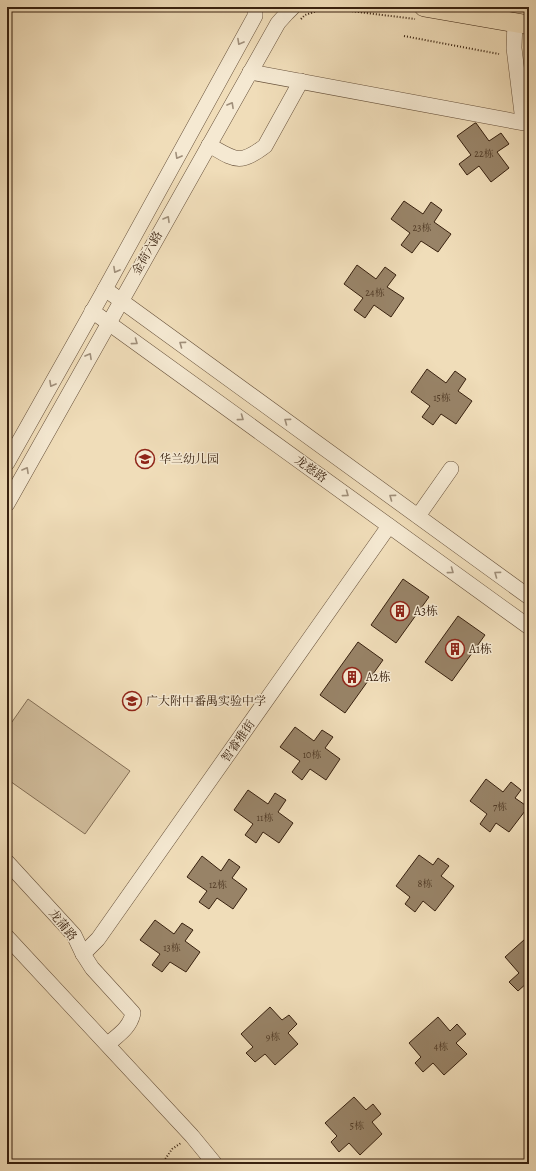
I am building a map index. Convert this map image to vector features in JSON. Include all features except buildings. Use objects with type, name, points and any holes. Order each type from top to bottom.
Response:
[{"type":"main road","points":[[420,13],[522,23]]},
{"type":"street","name":"金荷六路","points":[[7,463],[105,289],[255,16],[254,7]]},
{"type":"street","name":"金荷六路","points":[[7,504],[108,322],[278,23],[286,12],[293,7]]},
{"type":"street","points":[[250,72],[525,123],[522,113],[514,48],[522,23]]},
{"type":"street","points":[[209,145],[233,158],[246,158],[256,153],[265,146],[302,82]]},
{"type":"street","name":"龙慈路","points":[[105,289],[529,597]]},
{"type":"street","name":"龙慈路","points":[[92,311],[529,627]]},
{"type":"street","points":[[418,516],[450,469]]},
{"type":"street","name":"智睿雅街","points":[[83,954],[98,939],[389,526]]},
{"type":"street","name":"龙蒲路","points":[[7,862],[74,935],[92,968],[128,1013]]},
{"type":"street","name":"龙蒲路","points":[[7,873],[68,939],[87,970],[128,1013]]},
{"type":"street","points":[[7,937],[192,1136],[215,1164]]},
{"type":"street","points":[[103,1039],[127,1027],[133,1013],[128,1013]]},
{"type":"path","points":[[297,22],[305,15],[326,8],[420,13]]},
{"type":"path","points":[[404,36],[499,54]]},
{"type":"path","points":[[162,1164],[172,1149],[192,1136]]},
{"type":"shaded area","points":[[28,699],[130,771],[85,834],[7,779],[7,729]]},
{"type":"place","name":"华兰幼儿园","points":[[145,459]]},
{"type":"place","name":"A3栋","points":[[400,611]]},
{"type":"place","name":"A1栋","points":[[455,649]]},
{"type":"place","name":"A2栋","points":[[352,677]]},
{"type":"place","name":"广大附中番禺实验中学","points":[[132,701]]}]
